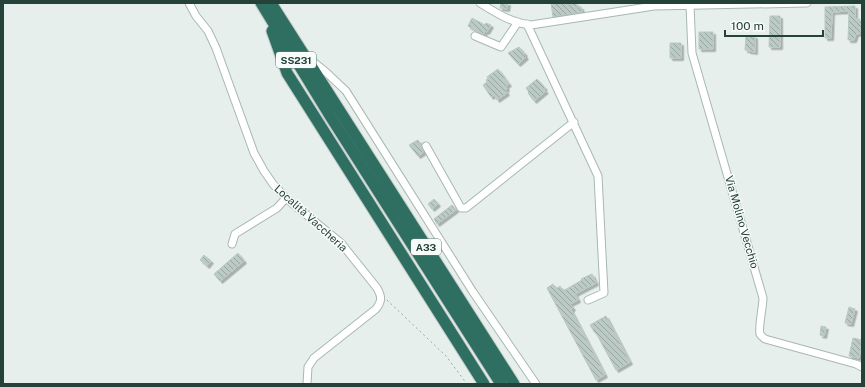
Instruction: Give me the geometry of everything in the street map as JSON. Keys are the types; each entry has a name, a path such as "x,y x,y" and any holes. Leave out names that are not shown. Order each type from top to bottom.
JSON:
{"highway":[{"name":"SS231","path":"260,3 335,114"},
{"path":"260,3 272,30 287,73 484,384"},
{"name":"SS231","path":"271,3 303,54 335,114"},
{"name":"A33","path":"335,114 501,384"},
{"name":"A33","path":"335,114 514,384"}],"street":[{"name":"Località Vaccheria","path":"189,3 196,16 208,31 216,48 254,153 270,180 286,198 341,243 382,296"},
{"path":"480,3 499,15 527,24 639,7 807,3"},
{"name":"Via Molino Vecchio","path":"690,5 692,53 763,298 762,316 759,328 760,333 765,339 856,364 862,367"},
{"path":"475,36 501,47 518,22"},
{"path":"527,24 598,176 604,293 588,300"},
{"path":"303,54 346,91 472,292 536,384"},
{"path":"426,146 461,208 466,208 574,122"},
{"path":"232,244 235,234 277,208 286,198"},
{"path":"307,384 308,367 314,358 376,309 381,302 382,296"}],"path":[{"path":"382,296 431,340 458,370 467,384"}],"building":[{"path":"501,3 508,3 507,9 500,8"},
{"path":"551,3 564,3 564,5 576,3 577,7 581,7 582,12 553,17"},
{"path":"855,6 855,19 860,19 859,24 862,24 862,33 856,34 854,40 848,40 849,11 832,12 831,38 825,38 825,7"},
{"path":"770,16 780,16 780,47 769,47"},
{"path":"472,18 485,25 486,23 491,25 487,32 485,31 484,34 468,26"},
{"path":"699,32 713,32 713,49 699,49"},
{"path":"746,36 755,36 755,52 745,50"},
{"path":"670,43 681,43 681,58 670,58"},
{"path":"519,47 526,57 518,64 508,53"},
{"path":"498,69 509,84 506,86 507,89 505,90 507,93 497,100 494,95 491,97 483,85 487,82 487,77"},
{"path":"537,79 546,91 534,101 526,88"},
{"path":"418,140 424,152 418,156 409,145"},
{"path":"434,199 438,204 432,209 428,204"},
{"path":"452,205 456,210 437,224 434,219"},
{"path":"238,253 244,261 220,281 214,274"},
{"path":"204,255 211,261 207,266 200,260"},
{"path":"592,274 596,283 575,294 578,300 570,304 573,308 571,310 605,375 596,380 547,288 553,284 556,289 560,286 563,291 582,280 581,279"},
{"path":"849,307 855,309 851,324 845,323"},
{"path":"606,316 630,362 616,370 590,325"},
{"path":"821,326 826,327 824,336 820,335"},
{"path":"853,338 862,340 859,358 849,356"}]}
